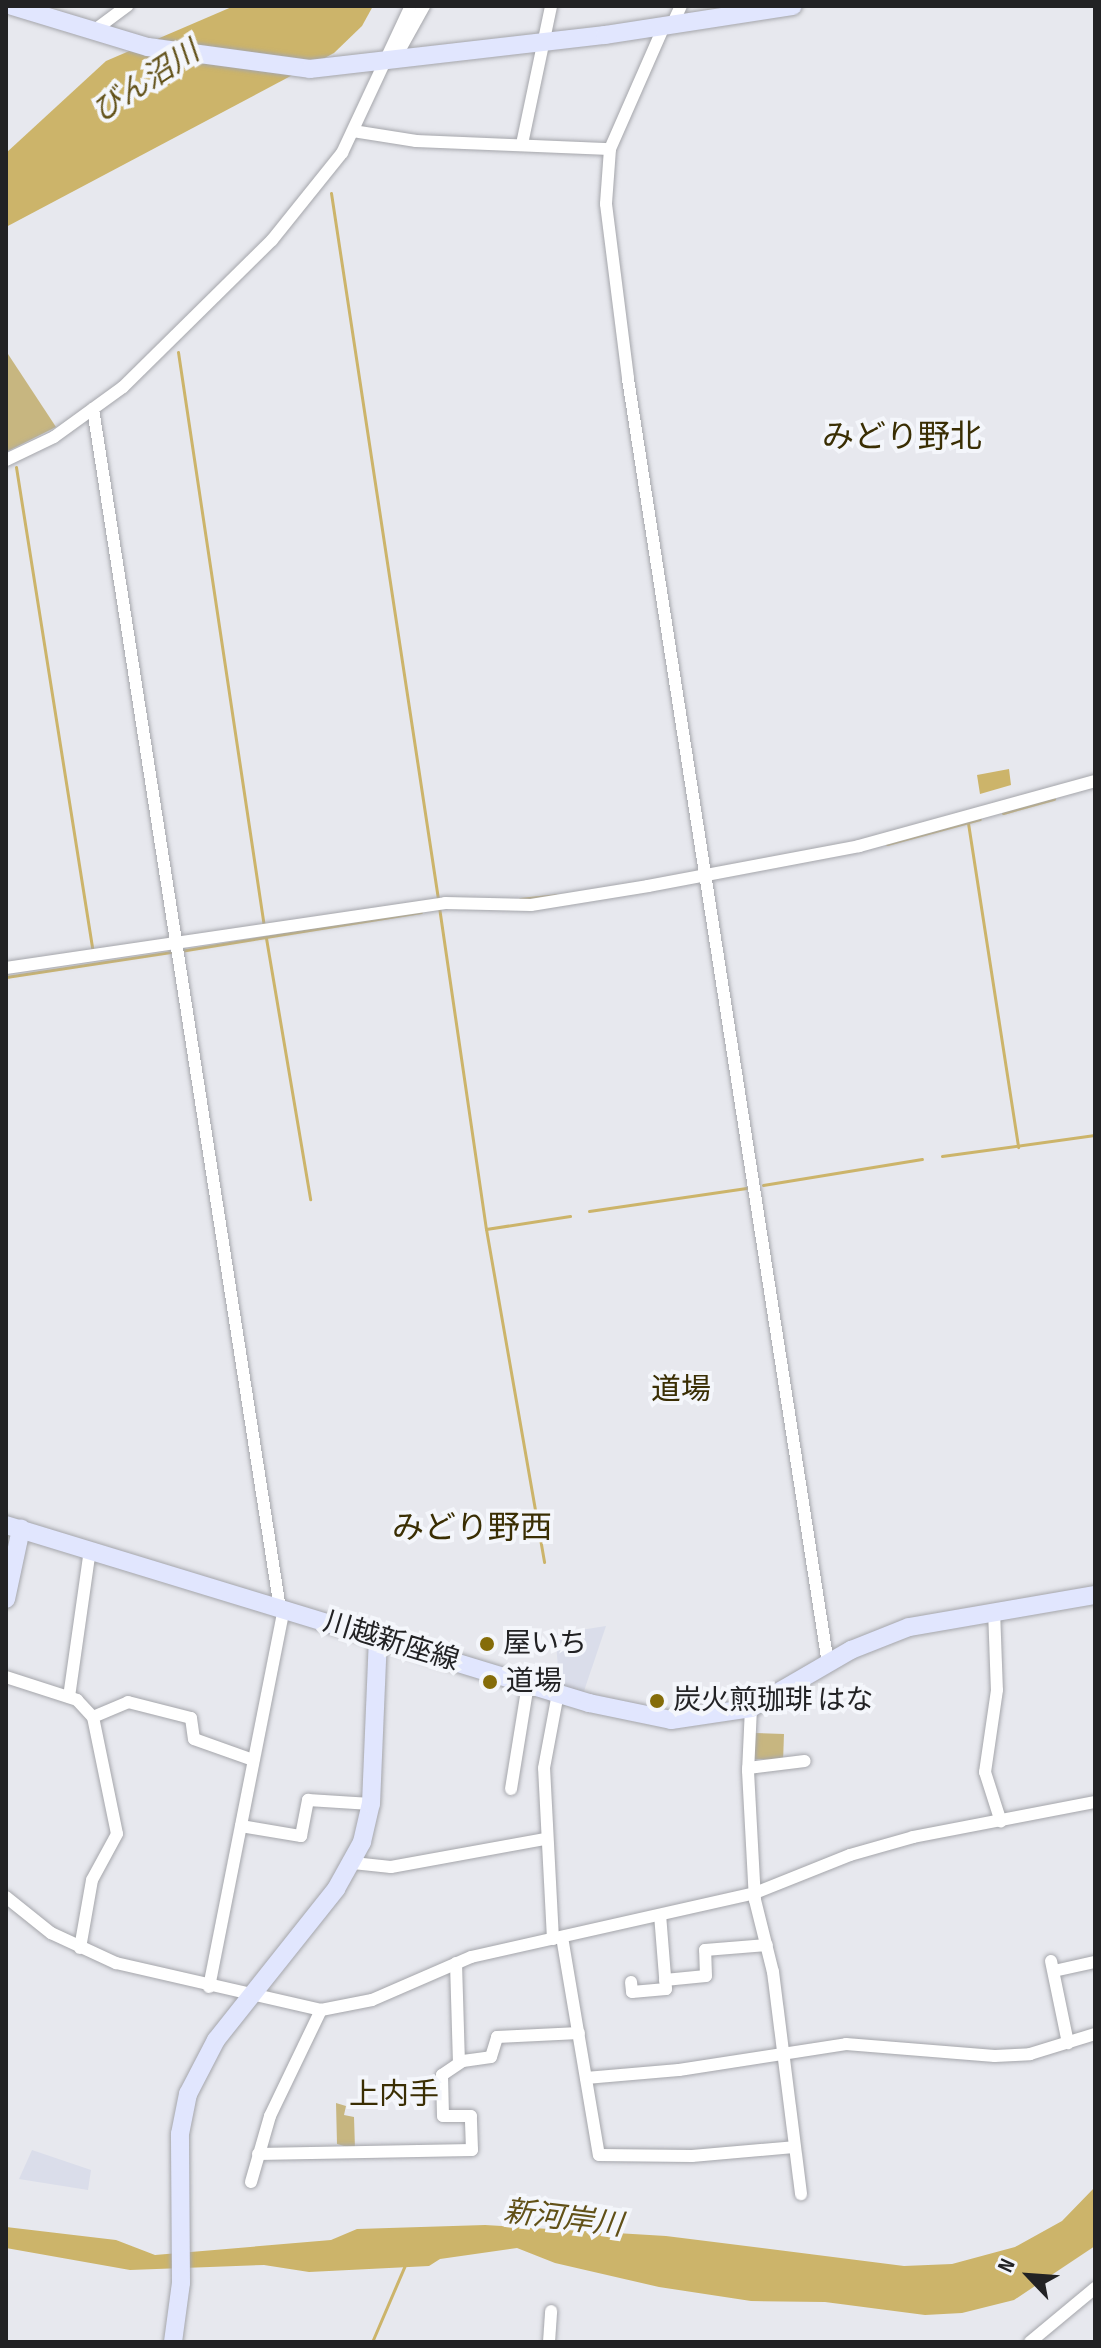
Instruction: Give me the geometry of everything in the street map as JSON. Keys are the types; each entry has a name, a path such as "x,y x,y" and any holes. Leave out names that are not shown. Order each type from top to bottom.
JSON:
{"street":[{"path":"12,6 112,38 264,66 337,68 793,6"},
{"path":"92,32 127,6"},
{"path":"390,61 411,6"},
{"path":"6,460 54,437 93,409 152,361 240,276 338,159 390,61 424,6"},
{"path":"522,144 551,6"},
{"path":"681,6 668,25 610,149 606,204 626,363 828,1663"},
{"path":"353,131 416,141 610,149"},
{"path":"93,409 282,1608 209,1987"},
{"path":"6,968 445,903 531,905 859,846 1095,781"},
{"path":"6,1599 13,1527"},
{"name":"川越新座線","path":"13,1527 627,1714 671,1720 751,1708 828,1663 909,1627 1095,1595"},
{"path":"69,1697 90,1550"},
{"path":"994,1610 997,1690 985,1772 1001,1822"},
{"path":"173,2342 180,2299 180,2134 188,2094 205,2057 353,1863 371,1804 378,1639"},
{"path":"6,1677 69,1697 93,1717 117,1834 92,1880 80,1948"},
{"path":"511,1789 528,1684"},
{"path":"558,1693 544,1768 545,1839 558,1938 579,2033 599,2155 692,2156 794,2147"},
{"path":"93,1717 128,1702 178,1714 191,1718 194,1739 253,1760"},
{"path":"751,1708 748,1768 755,1893 767,1945 801,2194"},
{"path":"748,1768 805,1761"},
{"path":"241,1826 301,1836 308,1800 371,1804"},
{"path":"6,1897 51,1933 132,1969 321,2010 372,2000 456,1963 755,1893 850,1855 1095,1802"},
{"path":"353,1863 391,1867 545,1839"},
{"path":"631,1982 632,1992 666,1989 660,1915"},
{"path":"665,1980 706,1976 705,1950 767,1945"},
{"path":"1068,2043 1052,1966 1095,1962"},
{"path":"456,1963 459,2062"},
{"path":"251,2182 258,2154 321,2010"},
{"path":"258,2154 472,2150 471,2116 443,2116 442,2075 459,2062 491,2057 497,2037 579,2033"},
{"path":"586,2078 889,2044 995,2056 1068,2043 1095,2034"},
{"path":"1030,2342 1047,2337 1095,2288"},
{"path":"549,2342 551,2311"}],"shaded area":[{"path":"6,351 56,427 6,452"},
{"path":"606,1626 583,1694 560,1688 555,1634"},
{"path":"754,1733 784,1734 783,1760 753,1759"},
{"path":"336,2103 346,2106 344,2115 354,2117 355,2149 337,2144"},
{"path":"32,2150 91,2170 88,2190 19,2179"}],"water":[{"name":"びん沼川","path":"234,6 373,6 362,26 334,53 6,227 6,153 106,61"},
{"path":"1009,769 1011,785 980,794 977,775"},
{"path":"1095,2187 1095,2246 1014,2300 962,2313 925,2315 825,2302 751,2301 659,2287 555,2263 517,2248 440,2259 429,2266 309,2272 264,2265 130,2270 6,2248 6,2227 116,2240 155,2255 331,2240 357,2229 485,2225 666,2236 904,2266 952,2264 1015,2247 1062,2221"}],"waterway":[{"path":"331,193 438,899"},
{"path":"178,352 264,927"},
{"path":"16,467 93,952"},
{"path":"1003,813 1054,799"},
{"path":"887,844 980,819"},
{"path":"968,823 1018,1147"},
{"path":"520,899 556,895"},
{"path":"439,907 486,1229 544,1562"},
{"path":"180,951 421,912"},
{"path":"266,938 310,1199"},
{"path":"6,977 172,952"},
{"path":"942,1156 1095,1135"},
{"path":"763,1185 922,1159"},
{"path":"589,1211 746,1188"},
{"path":"486,1229 570,1216"},
{"path":"372,2342 405,2265"}],"place":[{"name":"屋いち","path":"487,1644"},
{"name":"道場","path":"490,1682"},
{"name":"炭火煎珈琲 はな","path":"657,1701"}],"district":[{"name":"みどり野北","path":"902,438"},
{"name":"道場","path":"681,1390"},
{"name":"みどり野西","path":"472,1529"},
{"name":"上内手","path":"394,2095"}],"water label":[{"name":"新河岸川","path":"563,2219"}]}
